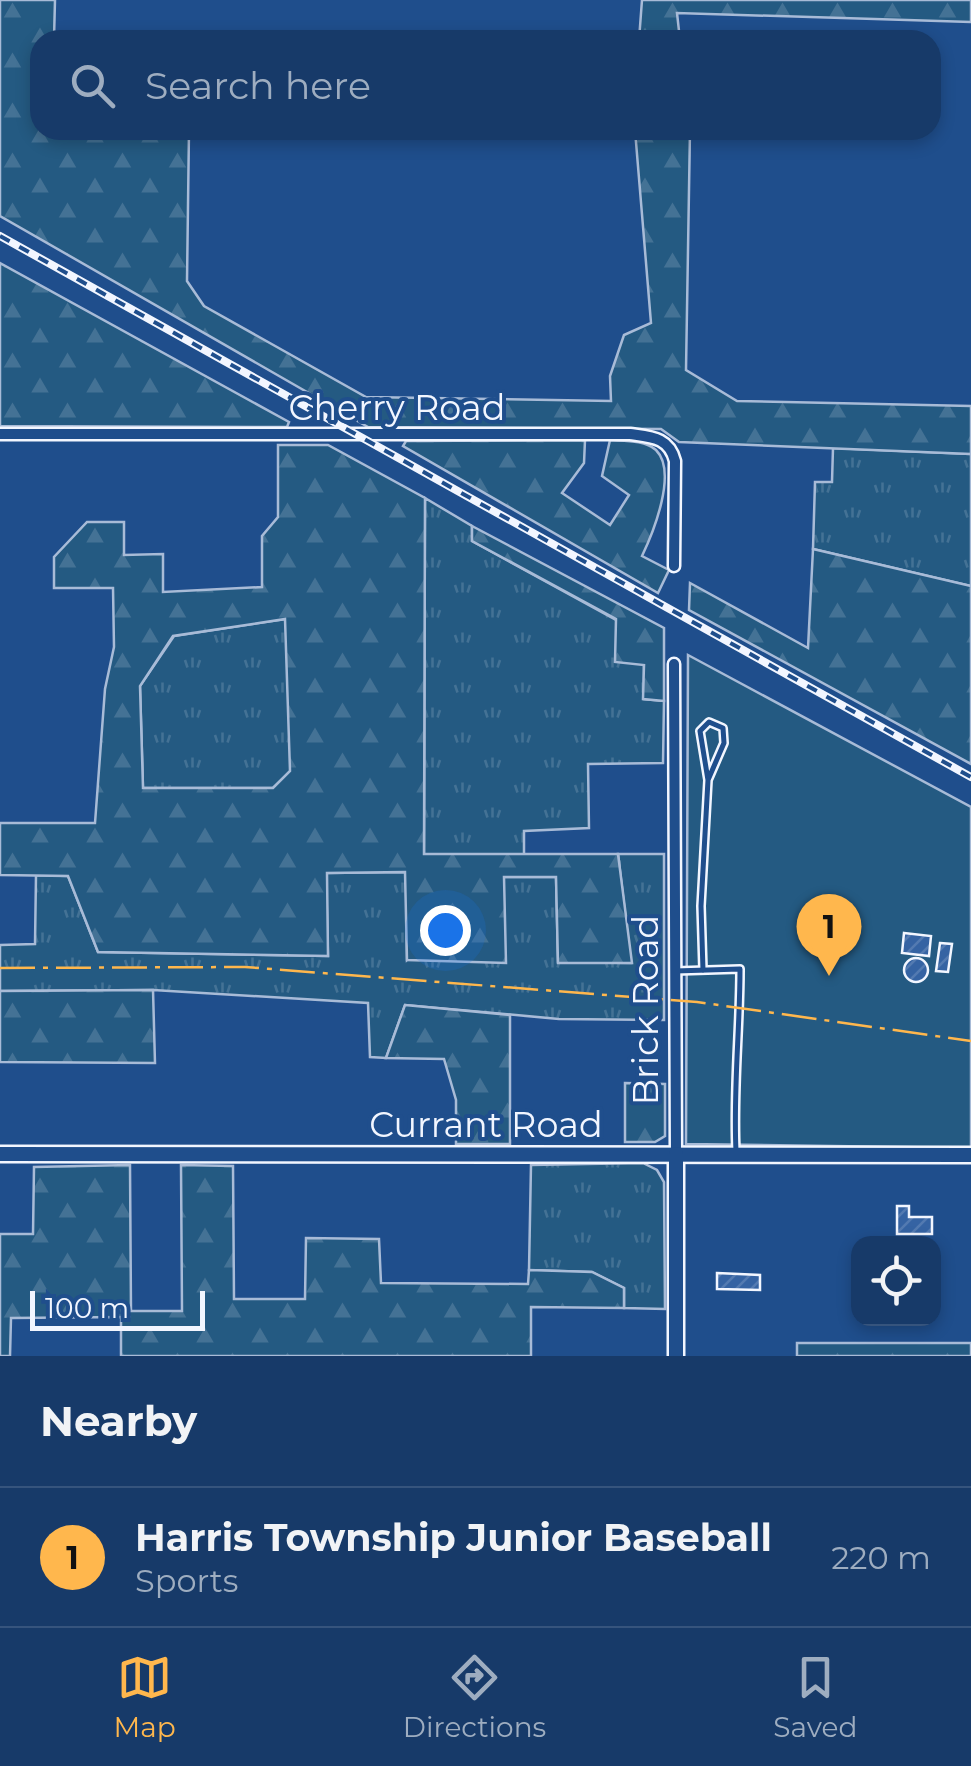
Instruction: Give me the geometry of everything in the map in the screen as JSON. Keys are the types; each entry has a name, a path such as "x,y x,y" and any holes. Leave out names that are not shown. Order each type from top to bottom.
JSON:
{"street":[{"name":"Cherry Road","path":"0,434 630,434 658,438 674,456 674,566"},
{"name":"Brick Road","path":"674,664 676,1356"},
{"name":"Currant Road","path":"0,1154 971,1155"}],"lane":[{"path":"703,970 701,906 708,780 700,730 710,722 723,728 724,743 708,780"},
{"path":"675,971 740,969 736,1154"}],"green space":[{"path":"0,0 55,0 54,30 30,30 30,140 189,140 187,281 204,306 366,397 611,401 610,376 624,335 651,323 636,140 690,140 686,370 737,401 971,406 971,454 679,442 661,429 368,427 0,216"},
{"path":"642,0 971,0 971,22 677,13 679,30 640,30"},
{"path":"0,263 289,422 287,427 0,426"},
{"path":"585,440 584,463 562,493 610,525 629,495 602,476 610,440 646,444 662,460 665,473 661,503 642,556 669,570 658,593 403,446 406,441"},
{"path":"278,445 328,445 425,498 424,854 618,854 632,963 558,963 556,877 504,877 506,963 407,960 405,872 327,873 328,956 98,952 68,876 0,875 0,823 95,823 105,689 114,647 113,588 54,588 54,557 87,522 124,522 124,555 163,554 163,592 262,587 262,536 278,517","holes":["285,619 290,771 273,788 143,788 140,686 173,636"]},
{"path":"833,448 971,454 971,586 813,549 815,482 832,482"},
{"path":"425,498 472,526 472,541 616,620 644,665 644,699 664,701 663,763 588,764 589,828 524,831 524,854 424,855"},
{"path":"472,526 664,628 664,701 643,699 644,665 615,662 616,619 472,541"},
{"path":"813,549 971,586 971,764 689,610 690,583 808,648"},
{"path":"286,619 291,771 273,788 143,788 140,686 174,636"},
{"path":"688,655 971,807 971,1148 686,1144"},
{"path":"618,854 664,854 664,1020 559,1019 405,1005 386,1058 370,1057 368,1003 153,990 0,991 0,945 35,944 36,875 68,876 98,952 328,956 326,873 406,872 407,960 504,877 556,877 558,962 631,963"},
{"path":"153,990 155,1063 0,1062 0,991"},
{"path":"405,1005 510,1015 510,1144 456,1144 456,1100 444,1059 386,1058"},
{"path":"625,1083 665,1084 665,1136 655,1142 625,1142"},
{"path":"643,1163 657,1170 664,1182 665,1309 624,1308 624,1288 592,1272 529,1270 531,1165"},
{"path":"130,1165 131,1311 182,1311 181,1165 233,1166 234,1299 305,1299 306,1238 379,1239 381,1283 528,1284 529,1270 592,1272 624,1288 624,1308 531,1307 531,1356 121,1356 121,1317 11,1318 10,1356 0,1356 0,1234 33,1234 34,1167"},
{"path":"797,1343 971,1343 971,1356 797,1356"}],"building":[{"path":"904,933 931,936 929,956 902,953"},
{"path":"940,943 952,944 948,972 936,971"},
{"path":"916,958 928,970 916,982 904,970"},
{"path":"897,1206 909,1206 909,1217 932,1217 932,1234 897,1234"},
{"path":"717,1273 760,1275 760,1290 717,1289"}],"railway":[{"path":"0,236 971,777"}],"power":[{"path":"0,968 245,967 697,1002 971,1041"}],"place":[{"name":"Harris Township Junior Baseball","path":"829,976"}]}
